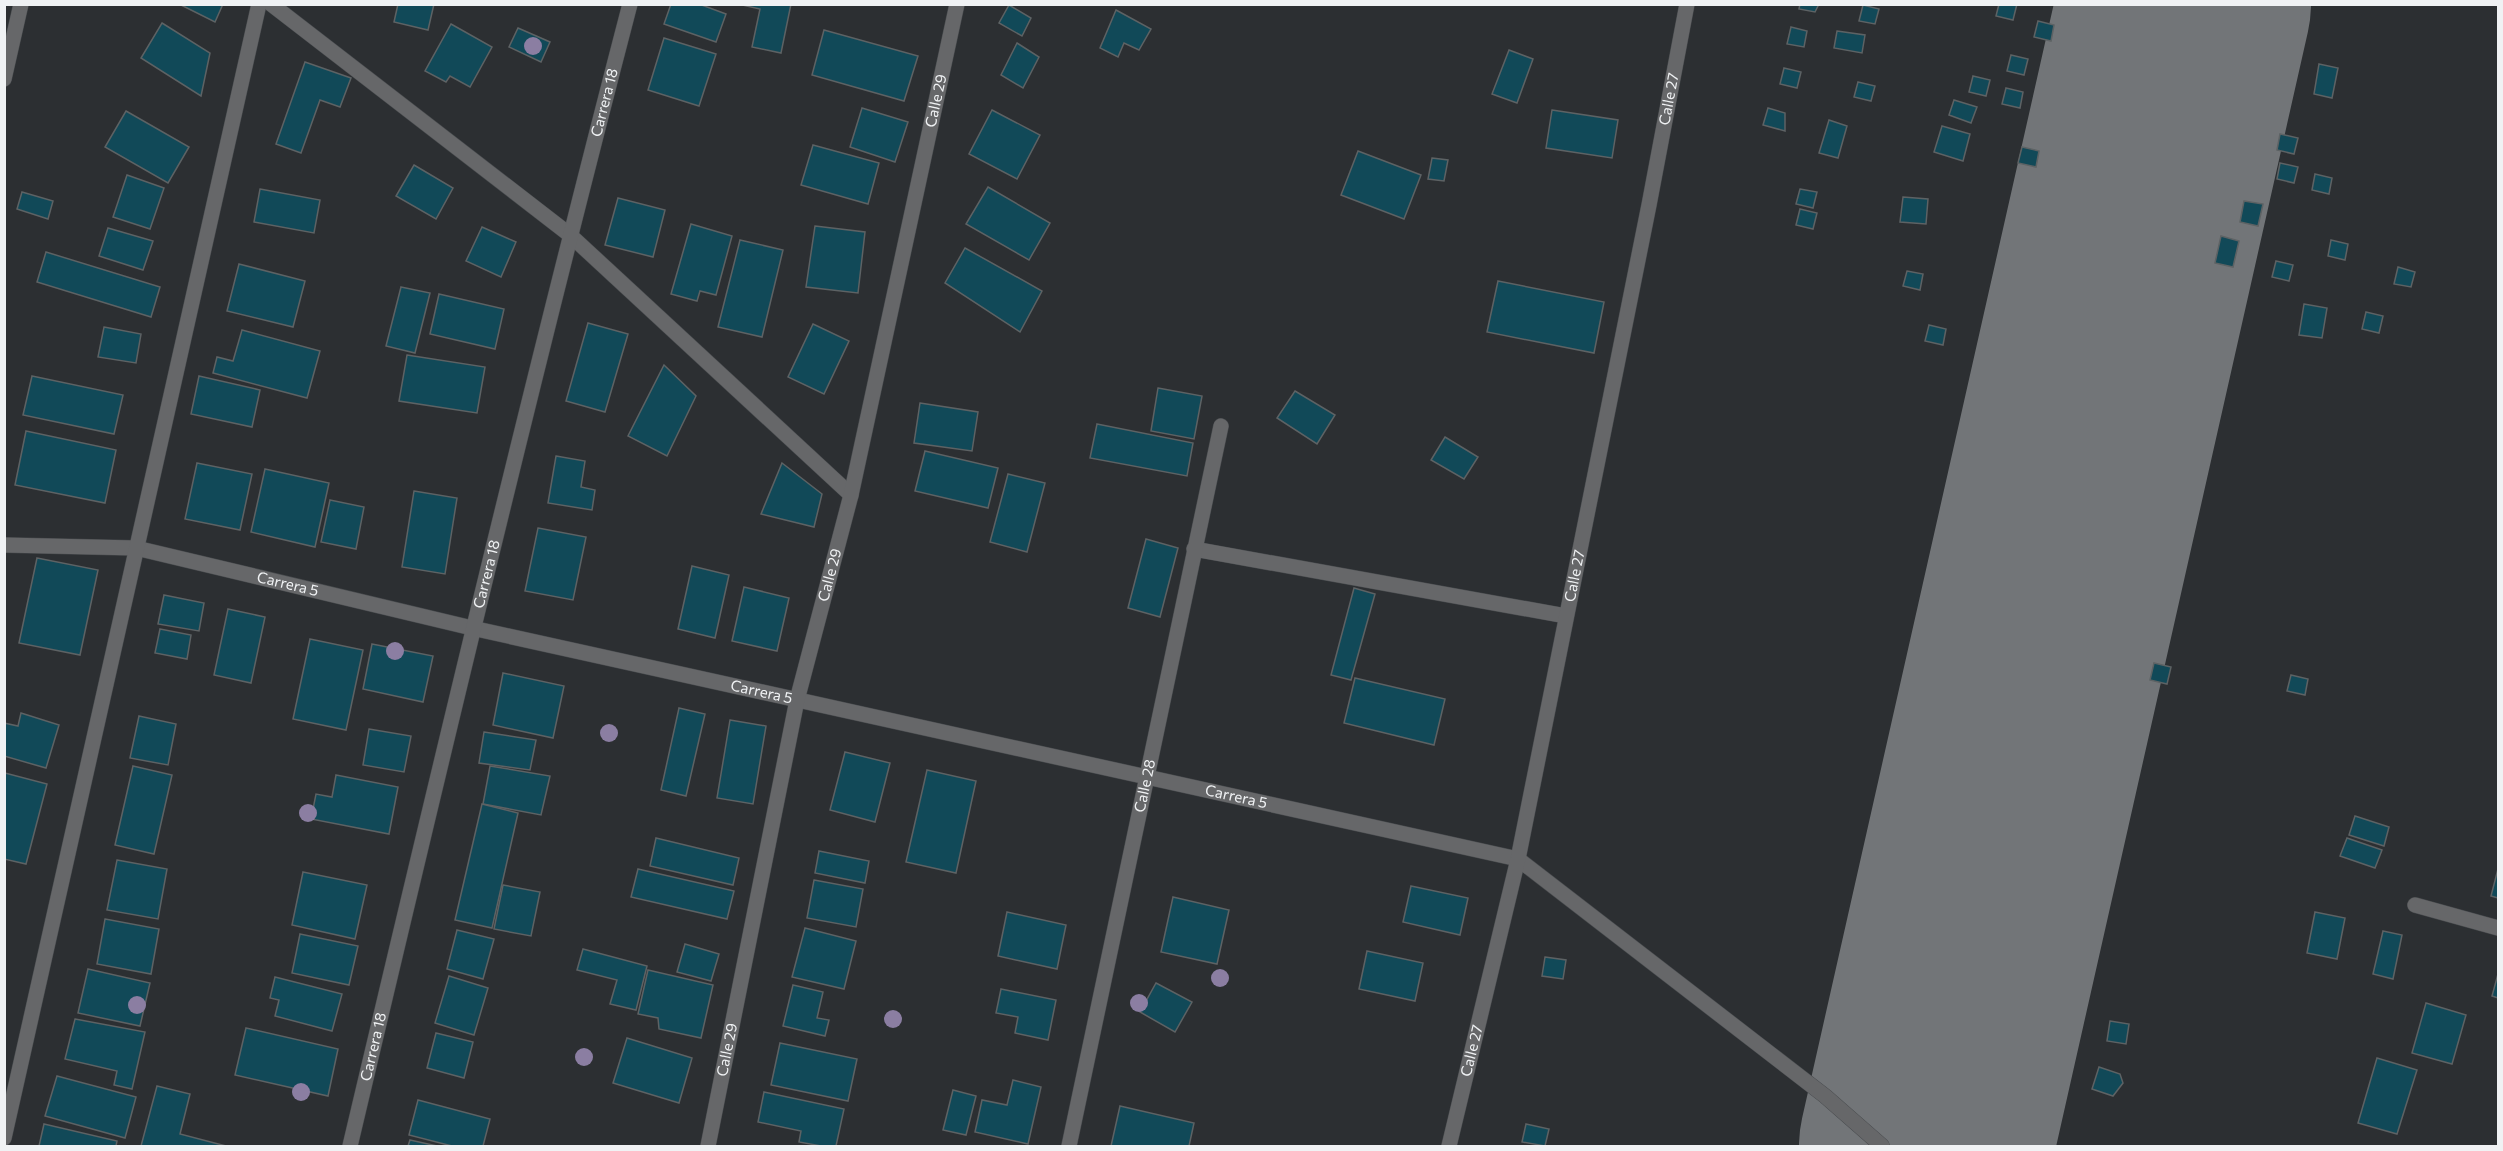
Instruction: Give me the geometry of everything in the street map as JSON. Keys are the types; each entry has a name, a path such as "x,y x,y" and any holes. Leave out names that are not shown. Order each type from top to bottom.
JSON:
{"street":[{"path":"4,79 21,4"},
{"path":"4,1138 259,4"},
{"path":"271,4 570,236 851,495"},
{"name":"Carrera 18","path":"350,1146 472,628 630,4"},
{"name":"Calle 29","path":"708,1146 797,700 851,495 957,4"},
{"name":"Calle 27","path":"1449,1146 1518,859 1687,4"},
{"name":"Calle 28","path":"1069,1146 1145,777 1221,426"},
{"name":"Carrera 5","path":"4,545 136,548 472,628 1518,859"},
{"path":"1194,549 1566,616"},
{"path":"1518,859 1825,1096 1882,1146"},
{"path":"2415,904 2499,928"}],"building":[{"path":"179,4 223,4 215,22"},
{"path":"398,4 434,4 428,30 394,22"},
{"path":"671,4 699,4 726,14 716,42 664,24"},
{"path":"738,4 791,4 781,53 752,47 760,9"},
{"path":"1800,4 1819,4 1815,12 1799,9"},
{"path":"1999,4 2017,4 2013,20 1996,16"},
{"path":"1009,5 1031,18 1022,36 999,23"},
{"path":"1863,5 1879,9 1875,24 1859,21"},
{"path":"1116,10 1151,29 1139,50 1124,43 1118,57 1100,48"},
{"path":"2038,21 2054,25 2051,41 2034,37"},
{"path":"162,23 210,53 201,96 141,58"},
{"path":"451,24 492,47 470,87 450,76 446,82 425,71"},
{"path":"1791,27 1807,31 1804,47 1787,44"},
{"path":"518,28 550,42 541,62 509,47"},
{"path":"824,30 918,56 904,101 812,75"},
{"path":"1837,31 1865,35 1862,53 1834,48"},
{"path":"664,38 716,54 699,106 648,90"},
{"path":"1017,43 1039,57 1023,88 1001,75"},
{"path":"1509,50 1533,59 1517,103 1492,94"},
{"path":"2011,55 2028,59 2024,75 2007,71"},
{"path":"305,62 351,78 340,107 320,100 301,153 276,144"},
{"path":"2319,64 2338,68 2332,98 2314,94"},
{"path":"1784,68 1801,72 1797,88 1780,84"},
{"path":"1973,76 1990,80 1986,96 1969,92"},
{"path":"1858,82 1875,86 1871,101 1854,97"},
{"path":"2006,88 2023,92 2020,108 2002,104"},
{"path":"1954,100 1977,107 1971,123 1949,115"},
{"path":"862,108 908,122 895,162 850,147"},
{"path":"1768,108 1785,113 1785,131 1763,125"},
{"path":"992,110 1040,135 1017,179 969,154"},
{"path":"1552,110 1618,120 1612,158 1546,148"},
{"path":"126,111 189,147 168,183 105,147"},
{"path":"1829,120 1847,126 1838,158 1819,153"},
{"path":"1942,126 1970,134 1963,161 1934,152"},
{"path":"2280,134 2298,138 2294,154 2277,150"},
{"path":"813,145 879,163 868,204 801,185"},
{"path":"2022,147 2039,151 2036,167 2018,163"},
{"path":"1358,151 1421,175 1404,219 1341,195"},
{"path":"1432,158 1448,160 1444,181 1428,179"},
{"path":"2280,163 2298,167 2294,183 2277,179"},
{"path":"414,165 453,188 436,219 396,196"},
{"path":"2315,174 2332,178 2329,194 2312,190"},
{"path":"127,175 164,188 150,229 113,217"},
{"path":"988,187 1050,223 1029,260 966,224"},
{"path":"260,189 320,200 314,233 254,222"},
{"path":"1800,189 1817,192 1813,208 1796,204"},
{"path":"22,192 53,201 48,219 17,209"},
{"path":"1903,197 1928,199 1926,224 1900,222"},
{"path":"618,198 665,210 653,257 605,245"},
{"path":"2244,201 2263,204 2258,226 2240,222"},
{"path":"1800,209 1817,213 1813,229 1796,225"},
{"path":"691,224 732,236 716,295 700,291 697,301 671,294"},
{"path":"815,226 865,232 858,293 806,287"},
{"path":"482,227 516,242 501,277 466,261"},
{"path":"108,228 153,241 143,270 99,256"},
{"path":"2221,236 2239,241 2233,267 2215,263"},
{"path":"740,240 783,250 762,337 718,327"},
{"path":"2331,240 2348,244 2345,260 2328,256"},
{"path":"965,248 1042,291 1020,332 945,283"},
{"path":"46,252 160,287 151,317 37,282"},
{"path":"2276,261 2293,265 2289,281 2272,277"},
{"path":"239,264 305,281 293,327 227,311"},
{"path":"2398,267 2415,272 2411,287 2394,284"},
{"path":"1907,271 1923,274 1920,290 1903,286"},
{"path":"1498,281 1604,302 1594,353 1487,332"},
{"path":"401,287 430,293 415,353 386,346"},
{"path":"439,294 504,309 495,349 430,334"},
{"path":"2304,304 2327,308 2322,338 2299,335"},
{"path":"2366,312 2383,316 2379,333 2362,329"},
{"path":"588,323 628,334 605,412 566,401"},
{"path":"813,324 849,341 824,394 788,377"},
{"path":"1929,325 1946,329 1943,345 1925,341"},
{"path":"104,327 141,334 136,363 98,357"},
{"path":"242,330 320,351 307,398 213,373 217,357 233,361"},
{"path":"407,355 485,367 477,413 399,401"},
{"path":"664,365 696,396 667,456 628,436"},
{"path":"32,376 123,395 114,434 23,415"},
{"path":"199,376 260,390 252,427 191,414"},
{"path":"1158,388 1202,396 1194,439 1151,431"},
{"path":"1295,391 1335,415 1317,444 1277,418"},
{"path":"920,403 978,412 972,451 914,443"},
{"path":"1097,424 1193,443 1187,476 1090,458"},
{"path":"26,431 116,450 105,503 15,485"},
{"path":"1445,437 1478,457 1464,479 1431,460"},
{"path":"925,451 998,468 988,508 915,491"},
{"path":"556,456 585,461 581,487 595,490 592,510 548,503"},
{"path":"197,463 252,474 240,530 185,519"},
{"path":"782,463 822,494 814,527 761,514"},
{"path":"265,469 329,483 315,547 251,532"},
{"path":"1008,474 1045,483 1027,552 990,542"},
{"path":"414,491 457,498 445,574 402,567"},
{"path":"330,500 364,507 356,549 321,542"},
{"path":"538,528 586,537 573,600 525,591"},
{"path":"1146,539 1178,548 1160,617 1128,608"},
{"path":"37,558 98,570 80,655 19,643"},
{"path":"692,566 729,575 715,638 678,629"},
{"path":"744,587 789,598 777,651 732,641"},
{"path":"1354,588 1375,594 1351,680 1331,675"},
{"path":"164,595 204,603 199,631 158,624"},
{"path":"228,609 265,617 251,683 214,675"},
{"path":"160,629 191,635 187,659 155,653"},
{"path":"310,639 363,650 346,730 293,719"},
{"path":"372,644 433,656 423,702 363,689"},
{"path":"2154,663 2171,667 2167,684 2150,680"},
{"path":"503,673 564,686 553,738 493,725"},
{"path":"2291,675 2308,679 2305,695 2287,691"},
{"path":"1355,678 1445,699 1434,745 1344,723"},
{"path":"679,708 705,714 686,796 661,790"},
{"path":"21,713 59,725 46,768 4,756 4,723 18,726"},
{"path":"139,716 176,724 168,765 130,758"},
{"path":"730,720 766,726 753,804 717,798"},
{"path":"369,729 411,736 404,772 363,765"},
{"path":"484,732 536,740 530,770 479,763"},
{"path":"845,752 890,763 875,822 830,810"},
{"path":"133,766 172,775 154,854 115,845"},
{"path":"490,766 550,776 541,815 483,804"},
{"path":"927,770 976,781 956,873 906,862"},
{"path":"5,773 47,784 26,864 4,859"},
{"path":"336,775 398,787 389,834 311,819 316,794 332,797"},
{"path":"482,804 518,813 492,928 455,920"},
{"path":"2355,816 2389,827 2384,846 2349,835"},
{"path":"656,838 739,858 733,885 650,866"},
{"path":"2347,838 2382,850 2375,868 2340,856"},
{"path":"819,851 869,861 865,883 815,873"},
{"path":"117,860 167,869 158,919 107,910"},
{"path":"638,869 734,891 727,919 631,897"},
{"path":"2498,869 2498,898 2491,896"},
{"path":"303,872 367,885 355,939 292,925"},
{"path":"814,880 863,889 856,927 807,918"},
{"path":"503,885 540,892 531,936 494,929"},
{"path":"1411,886 1468,898 1460,935 1403,922"},
{"path":"1173,897 1229,910 1217,964 1161,952"},
{"path":"1007,912 1066,925 1057,969 998,956"},
{"path":"2315,912 2345,918 2337,959 2307,953"},
{"path":"105,919 159,929 151,974 97,964"},
{"path":"805,928 856,941 844,989 792,977"},
{"path":"457,930 494,939 483,979 447,969"},
{"path":"2383,931 2402,935 2393,979 2373,974"},
{"path":"300,934 358,946 349,985 292,973"},
{"path":"685,944 719,954 711,981 677,972"},
{"path":"583,949 647,966 636,1010 610,1004 617,980 577,970"},
{"path":"1367,951 1423,963 1415,1001 1359,989"},
{"path":"1545,957 1566,960 1563,979 1542,976"},
{"path":"88,969 150,983 140,1026 78,1013"},
{"path":"648,970 713,985 701,1038 659,1029 658,1018 638,1014"},
{"path":"2498,974 2498,998 2492,996"},
{"path":"449,976 488,988 474,1035 435,1023"},
{"path":"275,977 342,994 332,1031 275,1016 279,1000 270,998"},
{"path":"1156,983 1192,1002 1175,1032 1140,1012"},
{"path":"793,985 823,992 817,1018 829,1020 825,1036 783,1026"},
{"path":"1001,989 1056,1000 1048,1040 1015,1033 1018,1017 996,1013"},
{"path":"2426,1003 2466,1015 2452,1064 2412,1053"},
{"path":"75,1019 145,1032 132,1089 114,1085 117,1071 65,1059"},
{"path":"2110,1021 2129,1024 2126,1044 2107,1041"},
{"path":"246,1028 338,1049 328,1096 235,1075"},
{"path":"436,1033 473,1042 464,1078 427,1068"},
{"path":"627,1038 692,1058 679,1103 613,1083"},
{"path":"780,1043 857,1059 848,1101 771,1085"},
{"path":"2377,1058 2417,1070 2397,1134 2358,1123"},
{"path":"2099,1067 2120,1074 2123,1083 2113,1096 2092,1089"},
{"path":"57,1076 136,1097 125,1138 45,1116"},
{"path":"1013,1080 1041,1087 1028,1144 975,1132 982,1100 1007,1105"},
{"path":"157,1086 190,1094 180,1134 226,1146 141,1146"},
{"path":"953,1090 976,1096 966,1135 943,1130"},
{"path":"764,1092 844,1109 836,1146 799,1142 801,1131 758,1122"},
{"path":"418,1100 490,1119 483,1146 452,1146 409,1135"},
{"path":"1120,1106 1194,1123 1189,1146 1111,1146"},
{"path":"44,1124 117,1141 116,1146 39,1146"},
{"path":"1526,1124 1549,1129 1545,1146 1522,1142"},
{"path":"410,1140 437,1146 408,1146"}],"runway":[{"path":"1926,1146 2184,4"}]}
